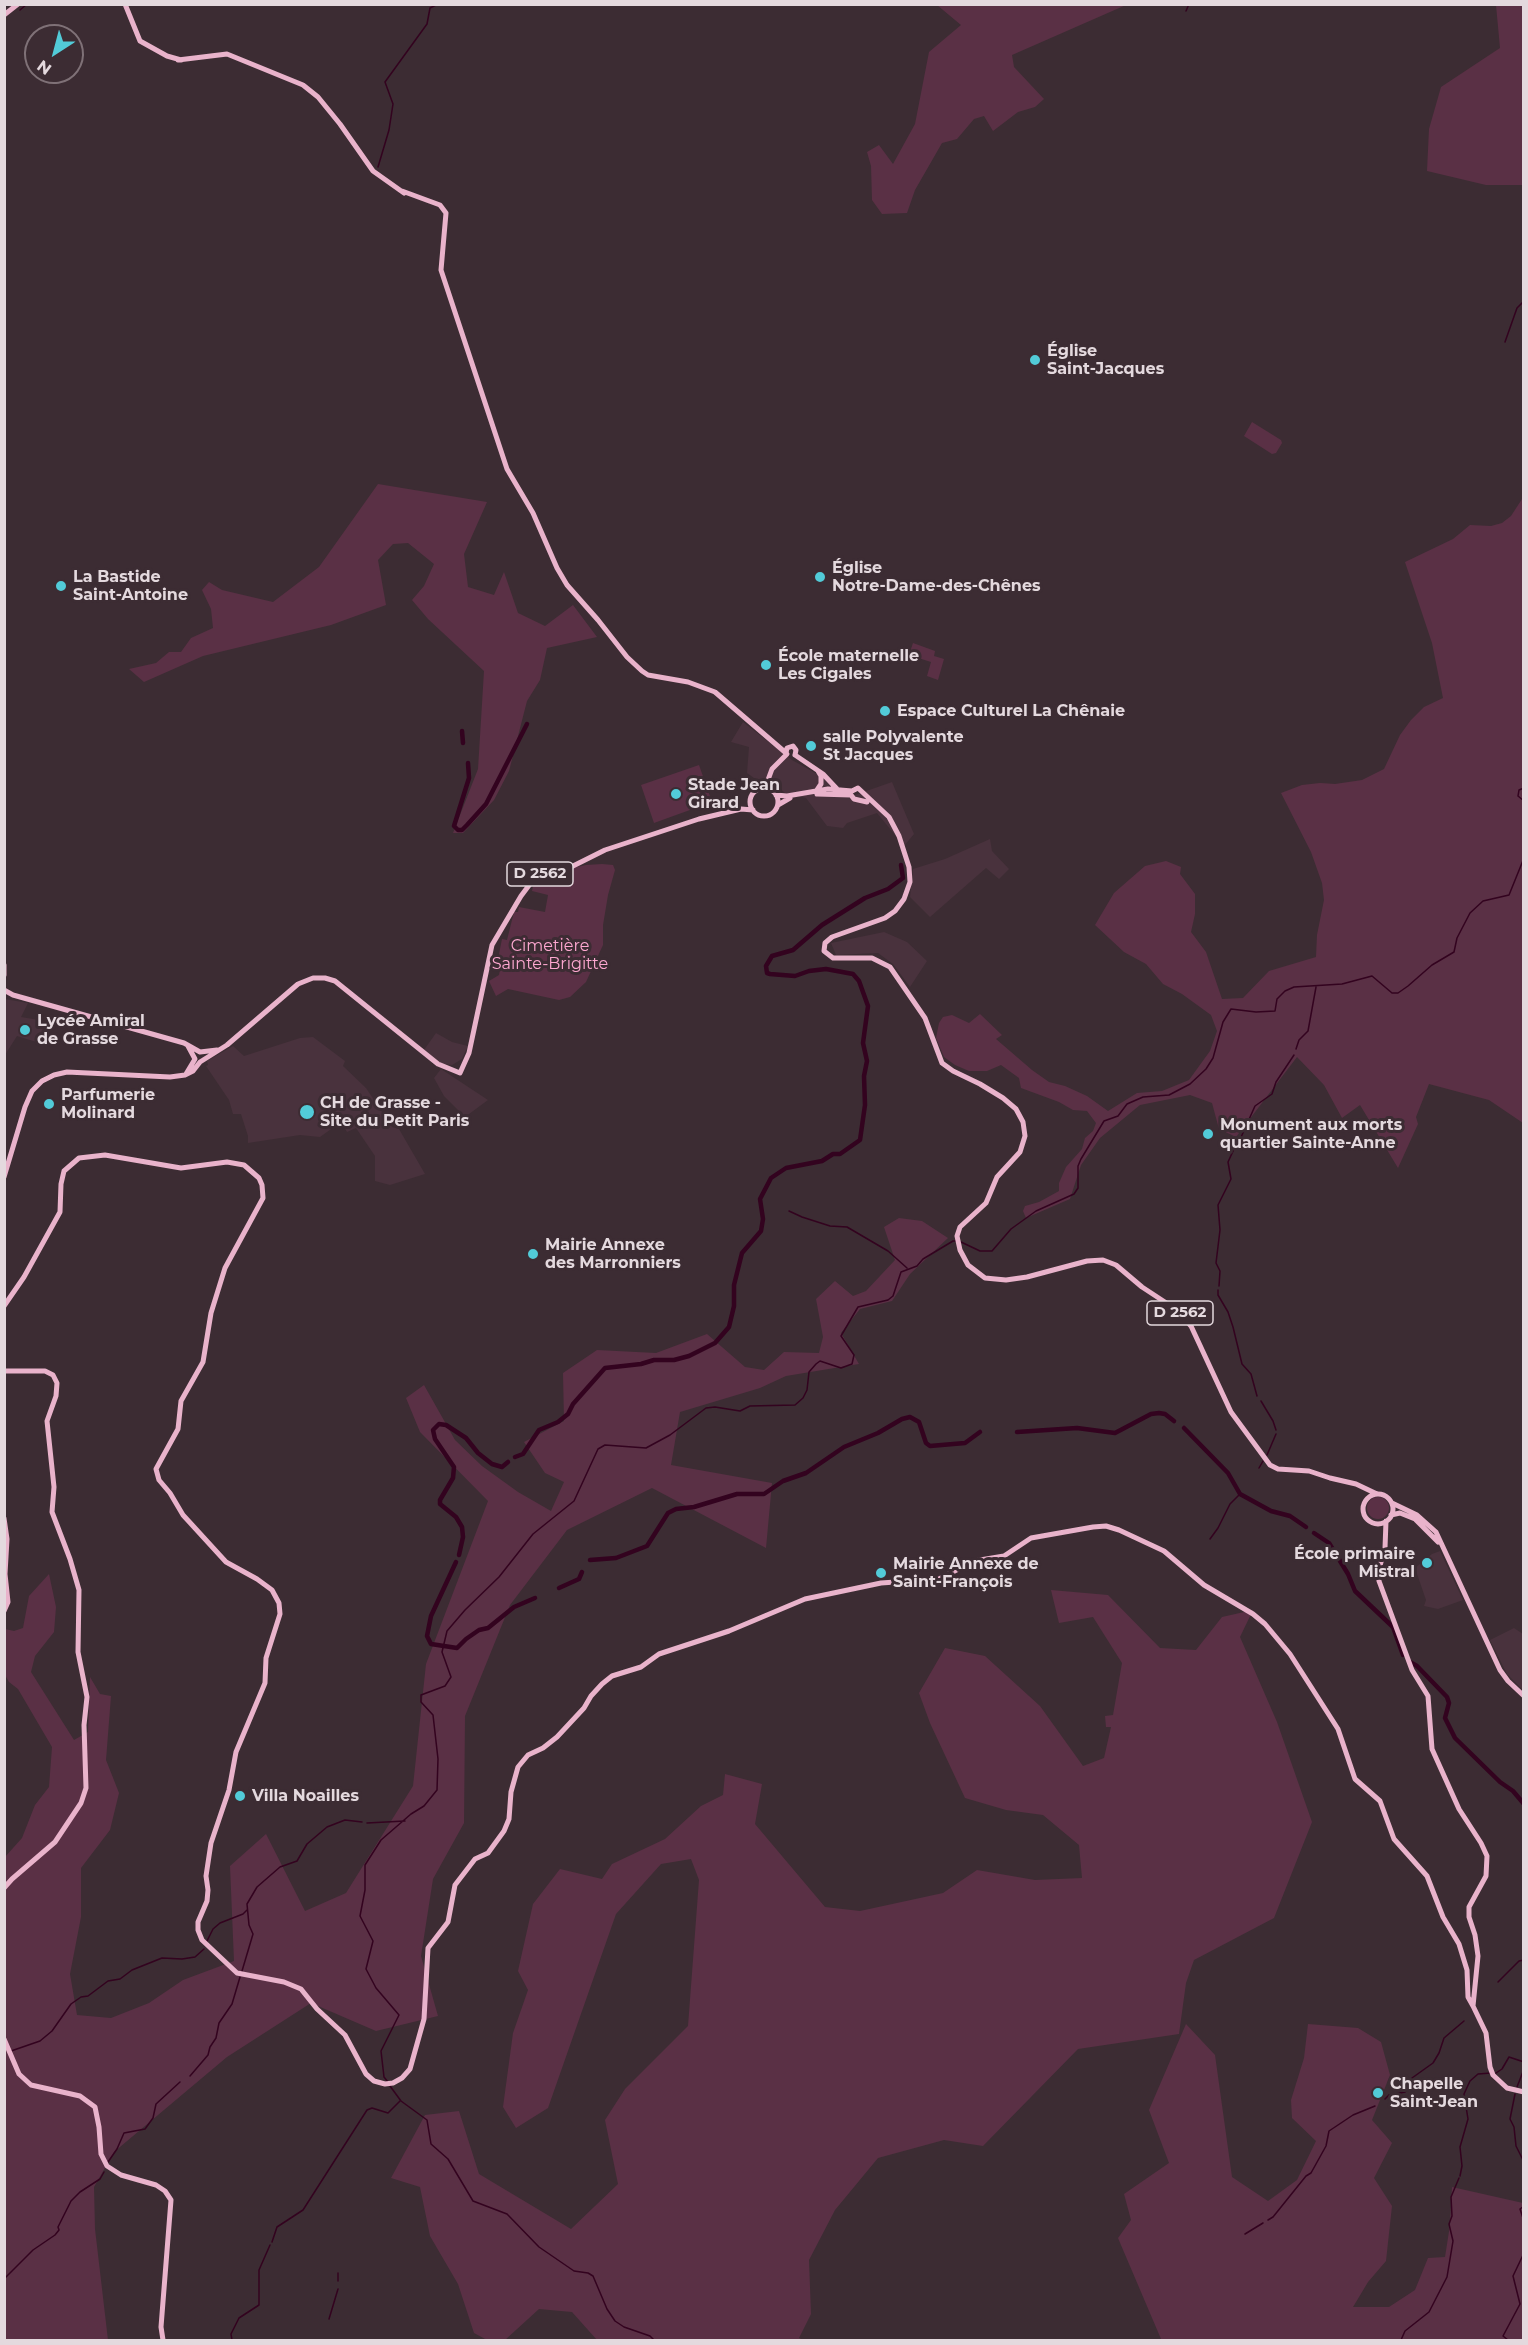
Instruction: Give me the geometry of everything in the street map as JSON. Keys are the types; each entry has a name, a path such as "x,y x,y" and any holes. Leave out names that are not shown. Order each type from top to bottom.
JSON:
{"main road":[{"path":"4,15 18,4"},
{"path":"125,4 140,41 160,53 178,60 218,54 231,56 294,80 311,91 347,133 373,171 402,191 437,208 445,222 441,270 500,449 513,480 533,513 567,585 627,657 642,671 648,675 688,682 715,692 791,757 795,755 826,776 837,789"},
{"path":"783,749 794,747 795,755"},
{"path":"769,778 778,805 776,811 768,816 761,816 753,810 750,801 755,792 765,788 772,769 781,759 783,749"},
{"path":"817,770 821,777 821,784 817,790"},
{"path":"765,788 788,796 817,790 837,789 852,793"},
{"path":"778,805 785,800 802,796 852,793 858,788 861,797 854,799 852,793"},
{"name":"D 2562","path":"861,797 881,813 892,828 907,874 905,890 898,908 885,918 832,937 825,943 826,954 833,958 872,958 890,967 925,1018 942,1063 991,1090 1007,1102 1020,1114 1024,1127 1024,1141 1020,1152 997,1177 986,1203 963,1223 957,1236 968,1265 985,1278 1016,1280 1097,1260 1109,1261 1142,1287 1177,1310 1191,1326 1231,1412 1270,1465 1278,1469 1303,1469 1356,1484 1377,1494"},
{"name":"D 2562","path":"4,1177 25,1107 32,1091 42,1081 67,1072 170,1077 185,1075 200,1057 222,1049 298,984 308,979 320,977 335,981 438,1064 447,1069 459,1067 470,1053 492,945 533,879 544,872 581,863 605,850 736,810 750,801"},
{"name":"D 2562","path":"736,810 753,810"},
{"path":"4,965 4,975"},
{"path":"4,983 9,990 40,1002"},
{"path":"4,990 13,995 183,1043 200,1057"},
{"path":"4,1306 24,1277 60,1212 64,1171 79,1158 99,1155 181,1168 214,1162 237,1163 250,1169 259,1178 263,1191 260,1205 226,1265 211,1313 203,1362 181,1401 178,1429 158,1464 157,1476 180,1511 226,1562 272,1590 279,1603 280,1614 266,1658 265,1683 236,1752 229,1790 211,1843 206,1876 207,1901 198,1922 198,1930 202,1940 237,1973 284,1982 301,1989 317,2009 345,2035 366,2074 374,2081 384,2084 393,2083 402,2078 412,2065 423,2027 428,1948 448,1922 455,1885 475,1859 488,1853 504,1831 509,1819 516,1774 522,1760 557,1737 584,1708 602,1684 612,1676 635,1670 659,1654 729,1631 793,1603 892,1582 939,1579 974,1561 1004,1557 1030,1538 1106,1526 1135,1536 1164,1551 1204,1585 1265,1624 1299,1665 1324,1710 1338,1729 1356,1779 1380,1801 1394,1839 1427,1876 1443,1917 1459,1944 1467,1970 1468,1998 1486,2033 1493,2075 1507,2088 1524,2092"},
{"path":"4,1371 45,1371 55,1378 57,1390 48,1421 54,1487 52,1512 79,1590 78,1652 86,1683 86,1788 81,1803 55,1842 4,1888"},
{"path":"1356,1484 1365,1501"},
{"path":"1385,1543 1375,1523 1365,1516 1363,1508 1365,1501 1377,1494 1385,1496 1392,1503 1426,1521 1436,1532 1500,1670 1524,1696"},
{"path":"1392,1503 1391,1515 1386,1521 1385,1543 1378,1581 1406,1655 1428,1696 1432,1749 1459,1809 1481,1843 1486,1856 1486,1875 1470,1907 1469,1917 1478,1956 1473,2006"},
{"path":"1391,1515 1405,1514 1421,1524 1444,1551"},
{"path":"4,1518 7,1539 5,1574 8,1605 4,1611"},
{"path":"1375,1523 1386,1521"},
{"path":"4,2039 19,2074 31,2085 80,2096 94,2107 101,2154 107,2166 121,2175 156,2185 165,2191 171,2200 161,2326 163,2340"}],"shaded area":[{"path":"743,722 792,760 855,795 892,782 914,834 904,846 877,813 847,823 843,828 827,826 806,798 785,793 775,784 761,783 747,773 749,747 731,742"},
{"path":"990,839 992,851 1009,869 999,879 986,868 930,917 910,897 913,869 945,859"},
{"path":"884,932 907,942 927,961 910,987 893,964 878,953 836,955 831,943"},
{"name":"Lycée Amiral de Grasse","path":"5,999 28,1003 21,1017 39,1020 40,1024 46,1024 46,1045 17,1036 5,1055"},
{"path":"436,1033 452,1042 468,1046 462,1059 452,1065 442,1064 424,1050"},
{"name":"CH de Grasse - Site du Petit Paris","path":"313,1037 345,1061 343,1066 366,1088 392,1127 399,1129 425,1174 390,1185 375,1181 375,1156 356,1128 347,1132 341,1122 320,1137 300,1135 248,1143 241,1114 233,1114 229,1100 206,1066 207,1061 233,1046 244,1056 300,1038"},
{"path":"441,1069 488,1100 465,1117 444,1096 434,1078"},
{"path":"1440,1551 1463,1600 1438,1609 1424,1606 1426,1600 1415,1568 1432,1554"},
{"path":"1514,1628 1523,1634 1523,1690 1507,1674 1490,1640"}],"green space":[{"path":"937,5 1126,5 1012,55 1014,67 1044,99 1035,107 1018,112 993,131 984,116 974,119 957,139 942,143 915,190 907,213 882,214 872,200 871,166 867,152 879,145 893,164 915,124 929,52 961,25"},
{"path":"1496,5 1523,5 1523,185 1486,185 1427,171 1429,129 1441,87 1500,48"},
{"path":"1252,422 1281,440 1282,443 1276,453 1272,454 1244,436"},
{"path":"378,484 487,502 464,554 468,587 494,595 504,572 518,613 545,626 573,605 597,637 547,648 540,680 527,701 509,771 494,800 463,833 453,833 478,769 484,671 428,619 412,600 424,586 434,564 408,543 393,544 378,560 386,605 331,625 203,656 144,682 129,669 156,663 169,652 181,652 191,638 213,628 211,609 202,590 209,582 222,590 273,602 319,567"},
{"path":"1523,486 1523,1123 1489,1100 1429,1084 1416,1117 1418,1124 1398,1168 1360,1105 1342,1118 1324,1085 1297,1057 1236,1137 1219,1129 1212,1103 1190,1095 1140,1105 1100,1138 1081,1165 1070,1199 1026,1218 1023,1211 1025,1206 1039,1202 1059,1191 1059,1183 1066,1167 1082,1149 1085,1138 1093,1131 1096,1123 1087,1111 1073,1110 1059,1102 1021,1088 1019,1078 1001,1065 987,1071 969,1071 955,1065 944,1057 936,1038 939,1023 943,1017 952,1015 969,1023 980,1014 1002,1035 996,1039 1032,1070 1049,1082 1087,1096 1108,1111 1137,1093 1162,1091 1189,1080 1210,1051 1217,1031 1211,1015 1182,994 1163,984 1146,964 1124,952 1095,925 1114,893 1145,866 1166,861 1181,867 1180,874 1195,894 1195,914 1191,932 1206,952 1222,999 1243,998 1269,971 1316,957 1317,935 1324,900 1322,883 1311,852 1281,793 1302,785 1362,780 1384,769 1400,735 1411,720 1424,707 1443,698 1432,643 1405,562 1453,539 1470,525 1491,526 1502,523 1511,516 1522,499"},
{"path":"913,643 935,651 934,656 944,659 938,680 927,676 931,662 909,655"},
{"name":"Stade Jean Girard","path":"699,765 712,802 654,823 641,785"},
{"name":"Cimetière Sainte-Brigitte","path":"602,864 613,865 615,870 603,925 603,945 586,982 570,997 559,1000 508,989 496,996 489,981 499,975 502,960 498,959 502,939 507,940 514,912 518,912 519,907 545,912 548,895 532,891 533,886 551,873"},
{"path":"899,1218 922,1221 948,1238 910,1274 892,1301 860,1309 841,1333 859,1364 786,1376 760,1388 680,1412 671,1465 772,1483 766,1548 652,1488 567,1530 510,1605 465,1716 464,1823 433,1879 421,1956 438,2016 376,2031 311,2003 227,2057 114,2152 94,2187 95,2229 108,2340 5,2340 5,1857 22,1838 35,1805 49,1787 52,1747 18,1689 9,1682 5,1675 5,1629 14,1631 23,1628 29,1596 49,1574 56,1607 54,1632 35,1656 31,1672 74,1740 88,1732 90,1677 100,1694 111,1696 106,1760 119,1793 110,1830 81,1868 81,1917 70,1974 77,2015 111,2018 149,2003 183,1980 234,1961 230,1866 266,1834 305,1911 346,1893 413,1786 426,1664 488,1501 420,1432 406,1398 424,1385 455,1440 482,1466 518,1492 551,1511 564,1482 545,1473 524,1442 564,1421 563,1373 597,1350 656,1353 707,1334 745,1367 764,1370 784,1352 819,1353 823,1337 816,1299 835,1281 853,1296 866,1291 895,1260 884,1227"},
{"path":"1378,1497 1386,1500 1389,1508 1386,1516 1378,1519 1370,1516 1367,1508 1370,1500"},
{"path":"1051,1590 1108,1595 1160,1648 1196,1650 1222,1617 1253,1610 1240,1637 1277,1722 1312,1822 1274,1918 1194,1960 1186,1983 1179,2034 1078,2049 983,2146 944,2140 878,2158 835,2210 809,2260 811,2314 799,2338 803,2340 597,2340 572,2312 539,2309 505,2340 487,2340 474,2333 458,2284 430,2236 420,2187 391,2178 425,2115 459,2111 479,2174 571,2229 618,2184 605,2120 625,2089 688,2026 699,1880 691,1859 661,1864 616,1914 548,2108 516,2128 503,2107 513,2033 528,1990 518,1971 533,1904 560,1869 602,1879 612,1864 665,1839 701,1806 723,1795 725,1774 762,1784 755,1824 825,1907 860,1911 943,1893 977,1870 1035,1880 1082,1878 1079,1845 1043,1815 1006,1810 965,1798 930,1723 919,1693 945,1648 985,1656 1040,1706 1083,1766 1104,1758 1111,1727 1106,1727 1105,1716 1113,1715 1122,1663 1093,1617 1059,1623"},
{"path":"1186,2024 1215,2055 1232,2177 1268,2201 1297,2180 1316,2141 1292,2118 1291,2100 1304,2058 1308,2024 1358,2028 1381,2042 1390,2075 1372,2120 1392,2143 1374,2178 1392,2206 1386,2261 1368,2282 1353,2307 1389,2307 1415,2290 1428,2258 1445,2257 1452,2187 1523,2203 1522,2340 1161,2339 1118,2238 1131,2220 1124,2194 1169,2163 1149,2110"}],"waterway":[{"path":"20,10 27,4"},
{"path":"378,167 389,130 393,104 385,82 427,24 430,8 438,4"},
{"path":"1186,11 1189,4"},
{"path":"1505,342 1517,308 1524,301"},
{"path":"468,763 469,778 454,826 458,830 462,830 486,804 527,724"},
{"path":"462,731 463,743"},
{"path":"1524,788 1519,790 1518,796 1524,801"},
{"path":"961,1242 980,1251 992,1251 1011,1229 1036,1211 1074,1194 1078,1188 1078,1166 1104,1121 1118,1116 1127,1104 1143,1097 1169,1095 1190,1084 1206,1069 1213,1058 1223,1022 1231,1009 1256,1012 1275,1011 1277,999 1285,991 1294,987 1342,984 1372,976 1392,993 1398,993 1432,965 1454,952 1457,938 1470,913 1483,901 1509,895 1524,858"},
{"path":"515,1457 523,1454 539,1430 558,1422 568,1414 573,1404 605,1368 641,1364 654,1360 674,1360 689,1356 715,1343 729,1327 734,1306 734,1285 742,1253 761,1231 763,1219 760,1199 771,1178 786,1168 822,1161 833,1154 840,1154 860,1140 865,1105 864,1076 867,1061 863,1043 868,1006 859,981 853,974 826,969 795,976 770,974 767,973 766,966 772,956 793,950 822,925 865,898 888,889 903,878 901,865"},
{"path":"1296,1049 1299,1040 1308,1031 1316,987"},
{"path":"1238,1144 1255,1106 1272,1094 1276,1082 1294,1055"},
{"path":"1219,1286 1220,1271 1216,1263 1220,1230 1218,1205 1231,1179 1228,1162 1234,1149"},
{"path":"789,1211 830,1226 847,1227 888,1251 907,1268"},
{"path":"388,2082 384,2077 381,2051 399,2015 376,1988 366,1969 373,1941 360,1916 365,1890 365,1865 381,1840 424,1806 437,1790 438,1759 433,1715 421,1702 421,1695 445,1686 451,1677 442,1652 447,1631 499,1577 533,1534 574,1501 598,1449 605,1445 646,1448 670,1435 706,1408 740,1411 750,1406 795,1405 803,1398 807,1390 809,1372 820,1361 841,1368 852,1364 854,1355 841,1336 858,1307 888,1300 893,1296 901,1272 917,1266 923,1259 956,1241"},
{"path":"1218,1290 1218,1295 1228,1312 1233,1327 1242,1364 1251,1374 1257,1396"},
{"path":"1261,1401 1276,1430"},
{"path":"1017,1432 1077,1428 1115,1433 1151,1414 1159,1413 1165,1414 1174,1421"},
{"path":"590,1560 616,1558 647,1546 668,1513 676,1509 694,1507 737,1494 764,1494 783,1481 806,1473 844,1447 878,1433 902,1419 910,1417 919,1422 926,1443 930,1446 965,1443 980,1432"},
{"path":"459,1555 463,1537 462,1527 456,1517 440,1504 453,1478 454,1467 435,1439 433,1430 439,1424 446,1425 466,1438 478,1453 492,1464 502,1467 508,1462"},
{"path":"1184,1428 1228,1473 1240,1494 1271,1511 1290,1516 1306,1527"},
{"path":"1267,1455 1276,1434"},
{"path":"1259,1468 1263,1461"},
{"path":"1210,1539 1230,1504 1240,1494"},
{"path":"1314,1533 1329,1543 1348,1574 1355,1591 1393,1627 1403,1655"},
{"path":"456,1562 431,1616 427,1636 431,1644 457,1648 466,1639 479,1630 488,1628 514,1607 535,1598"},
{"path":"559,1588 579,1579 582,1572"},
{"path":"1410,1662 1417,1666 1447,1697 1449,1703 1445,1718 1455,1738 1524,1804"},
{"path":"242,1971 253,1934 249,1925 247,1904 257,1887 280,1867 297,1861 307,1844 327,1827 345,1820 362,1822"},
{"path":"367,1823 405,1821"},
{"path":"207,1941 213,1929 220,1923 243,1914 247,1910"},
{"path":"11,2051 40,2041 52,2031 71,2004 81,1997 88,1996 108,1981 120,1979 132,1970 162,1958 195,1957 204,1949"},
{"path":"1498,1982 1519,1961 1524,1960"},
{"path":"190,2076 208,2055 216,2038 219,2023 232,2004 240,1977"},
{"path":"1385,2099 1389,2095 1405,2092 1412,2078 1433,2063 1444,2038 1464,2021"},
{"path":"1496,2073 1502,2069 1509,2057 1524,2062"},
{"path":"1517,2087 1524,2069"},
{"path":"1460,2176 1462,2166 1460,2147 1468,2119 1464,2094 1470,2081 1478,2074 1491,2073"},
{"path":"108,2162 124,2133 145,2129 153,2118 156,2104 180,2082"},
{"path":"390,2086 401,2101 427,2120 431,2144 448,2159 473,2201 507,2214 539,2247 574,2271 593,2276 607,2309 615,2321 624,2327 650,2336 654,2340"},
{"path":"1515,2094 1510,2119 1514,2127 1516,2146 1524,2162"},
{"path":"272,2242 277,2227 303,2210 367,2110 372,2108 388,2113 400,2101"},
{"path":"1268,2220 1311,2173 1326,2146 1329,2131 1353,2115 1375,2106"},
{"path":"4,2279 33,2250 55,2235 71,2201 100,2179 104,2172"},
{"path":"1401,2340 1405,2331 1429,2312 1447,2277 1453,2241 1449,2224 1452,2216 1451,2197 1459,2178"},
{"path":"1524,2206 1520,2209 1524,2221"},
{"path":"1245,2234 1263,2223"},
{"path":"232,2340 231,2334 239,2318 259,2305 259,2270 270,2245"},
{"path":"1508,2340 1503,2336 1520,2304 1513,2276 1524,2253"},
{"path":"338,2273 338,2281"},
{"path":"329,2319 338,2289"}],"place":[{"name":"Église Saint-Jacques","path":"1035,360"},
{"name":"Église Notre-Dame-des-Chênes","path":"820,577"},
{"name":"La Bastide Saint-Antoine","path":"61,586"},
{"name":"École maternelle Les Cigales","path":"766,665"},
{"name":"Espace Culturel La Chênaie","path":"885,711"},
{"name":"salle Polyvalente St Jacques","path":"811,746"},
{"name":"Stade Jean Girard","path":"676,794"},
{"name":"Lycée Amiral de Grasse","path":"25,1030"},
{"name":"Parfumerie Molinard","path":"49,1104"},
{"name":"CH de Grasse - Site du Petit Paris","path":"307,1112"},
{"name":"Monument aux morts quartier Sainte-Anne","path":"1208,1134"},
{"name":"Mairie Annexe des Marronniers","path":"533,1254"},
{"name":"École primaire Mistral","path":"1427,1563"},
{"name":"Mairie Annexe de Saint-François","path":"881,1573"},
{"name":"Villa Noailles","path":"240,1796"},
{"name":"Chapelle Saint-Jean","path":"1378,2093"}]}
